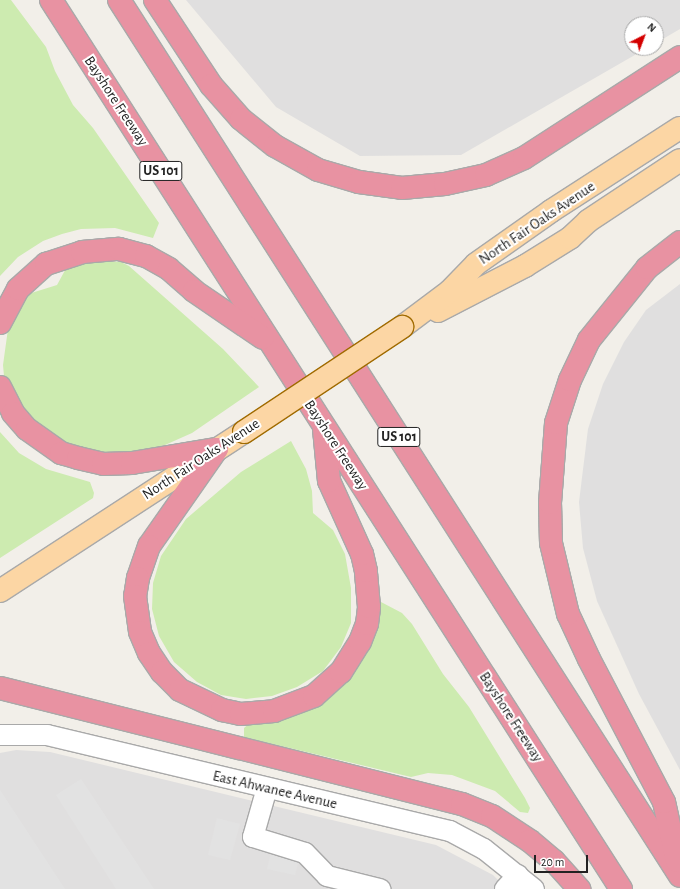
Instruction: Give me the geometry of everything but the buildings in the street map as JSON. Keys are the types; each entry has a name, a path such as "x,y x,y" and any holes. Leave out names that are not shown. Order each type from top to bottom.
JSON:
{"highway":[{"name":"Bayshore Freeway","path":"51,0 621,889"},
{"name":"US 101","path":"119,0 680,875"},
{"path":"155,0 211,85 241,119 275,146 318,170 359,182 402,188 445,184 486,175 524,158 680,57"},
{"path":"680,242 647,268 619,300 589,340 570,380 556,423 550,503 551,543 568,614 589,659 664,802 680,875"},
{"path":"0,323 18,289 46,264 82,252 119,249 146,256 169,269 194,291 270,342"},
{"path":"0,386 13,413 27,429 42,442 66,455 103,464 132,463 217,449"},
{"path":"217,449 148,546 138,578 135,596 140,632 149,653 162,672 180,690 222,710 241,714 274,711 314,696 341,672 360,642 366,624 369,607 366,571 362,554 329,481 324,426"},
{"path":"0,688 462,804 492,816 530,842 554,861 579,889"}],"main road":[{"name":"North Fair Oaks Avenue","path":"0,591 402,327 450,291 476,264 551,212 680,128"},
{"name":"North Fair Oaks Avenue","path":"402,327 493,285 525,266 570,238 588,221 680,160"}],"street":[{"name":"East Ahwanee Avenue","path":"0,735 47,735 450,832 484,849 512,882 534,889"},
{"path":"267,788 253,837 304,853 327,876 380,889"}],"shaded area":[{"path":"186,0 680,0 680,29 664,38 664,16 624,16 624,56 633,56 461,155 360,156 276,107"},
{"path":"680,284 680,770 639,694 597,601 583,548 579,502 588,429 603,384 624,342 646,310"},
{"path":"16,750 50,752 436,845 493,875 507,889 0,889 0,753"},
{"path":"81,779 154,889 116,889 56,795"},
{"path":"0,790 65,889 0,889"},
{"path":"217,818 240,824 230,860 208,855"},
{"path":"276,833 304,841 295,875 267,869"}],"green space":[{"path":"0,0 11,0 46,47 55,71 73,105 93,128 159,223 153,238 115,228 81,229 43,241 18,257 0,276"},
{"path":"94,260 121,262 129,266 223,349 259,387 192,433 165,445 129,454 90,451 53,439 33,427 5,387 3,365 8,329 25,295 57,285 69,263"},
{"path":"0,432 19,453 46,469 90,482 94,493 93,498 0,558"},
{"path":"291,441 306,469 312,491 313,513 333,530 345,554 351,588 351,623 341,647 323,671 297,687 272,696 246,699 221,695 197,682 174,662 159,636 152,609 153,583 161,556 186,519 241,472"},
{"path":"381,602 402,613 412,624 443,674 469,707 525,798 530,808 528,813 520,812 495,791 452,775 428,773 411,777 244,737 244,728 251,722 269,722 292,717 317,703 367,648"}]}
